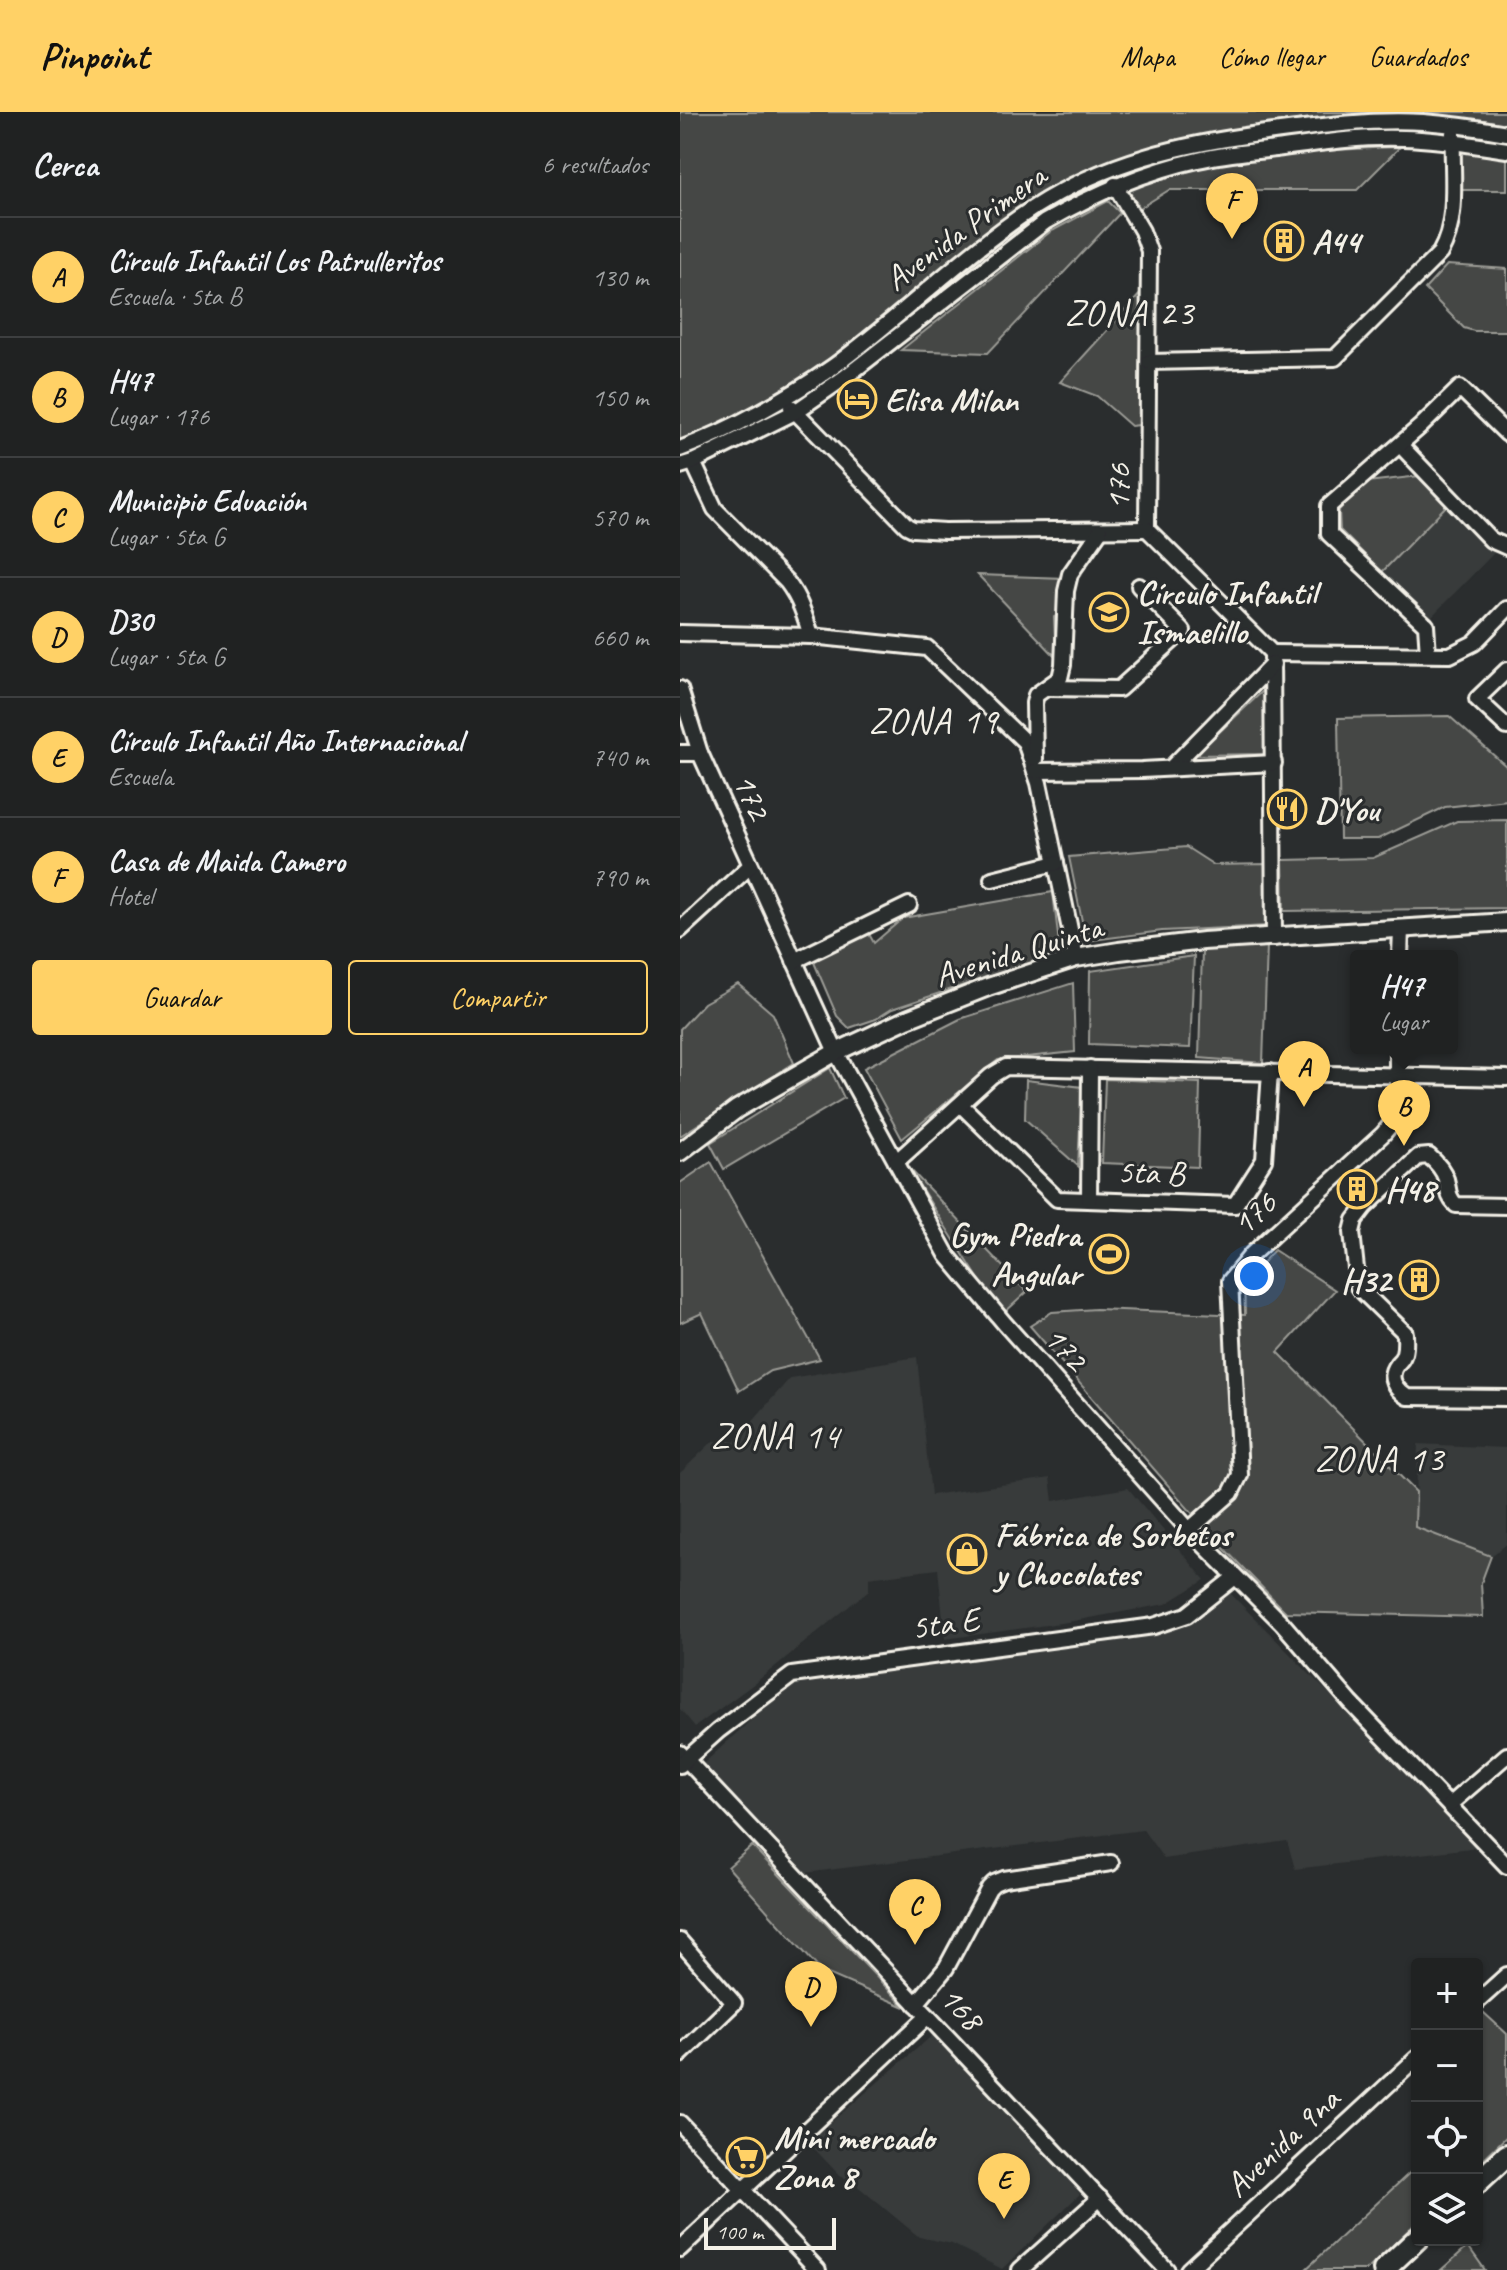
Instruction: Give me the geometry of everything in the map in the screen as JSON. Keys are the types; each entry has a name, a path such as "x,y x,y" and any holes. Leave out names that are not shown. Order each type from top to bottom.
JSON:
{"highway":[{"path":"1483,2177 1507,2155"},
{"path":"1384,2270 1411,2245"}],"main road":[{"name":"Avenida Quinta","path":"680,1152 737,1109 836,1052 974,992 1076,958 1203,941 1507,922"}],"street":[{"name":"Avenida Primera","path":"680,449 785,399 835,365 1031,209 1098,173 1157,152 1204,141 1319,126 1374,122 1453,125 1507,133"},
{"path":"1149,362 1335,358 1440,253 1447,242 1451,226 1453,125"},
{"name":"Avenida Primera","path":"687,464 795,412 844,378 1045,222 1115,185 1189,162 1349,140 1402,138 1453,141 1507,150"},
{"name":"176","path":"1115,185 1142,231 1149,251 1147,529 1272,658"},
{"path":"1428,654 1426,625 1329,534 1329,506 1460,388 1504,427"},
{"path":"785,399 913,529 1147,529"},
{"path":"1400,445 1491,540 1507,547"},
{"path":"687,464 715,509 796,594 811,636"},
{"path":"1035,771 1036,695 1060,678 1070,574 1100,531"},
{"path":"1048,688 1119,689 1183,631 1139,586"},
{"path":"1172,767 1272,658 1450,655 1474,643 1507,609"},
{"path":"680,633 811,636 927,648 1025,742 1035,771 1076,958"},
{"path":"1272,658 1274,938"},
{"path":"1507,670 1477,699 1507,727"},
{"name":"172","path":"680,689 700,753 836,1052 947,1255 1015,1336 1189,1530 1282,1623 1351,1703 1507,1866"},
{"path":"680,753 700,753"},
{"path":"1035,771 1142,770 1274,763"},
{"path":"992,879 1056,863"},
{"path":"680,930 750,866"},
{"path":"794,961 909,905"},
{"path":"1400,950 1401,929"},
{"name":"176","path":"1189,1530 1231,1493 1240,1475 1230,1281 1252,1254 1383,1134 1397,1117 1397,1054"},
{"path":"896,1162 991,1076 1006,1067 1507,1078"},
{"path":"1089,1200 1090,1068"},
{"name":"5ta B","path":"961,1105 1057,1199 1235,1205 1264,1160 1270,1072"},
{"path":"1507,1206 1456,1205 1448,1197 1446,1178 1438,1164 1429,1156 1418,1157 1365,1207 1355,1220 1352,1232 1358,1287 1405,1333 1405,1351 1393,1368 1392,1376 1399,1392 1407,1397 1507,1398"},
{"name":"5ta E","path":"682,1759 792,1675 1154,1626 1187,1615 1235,1577"},
{"path":"1449,1805 1507,1755"},
{"name":"168","path":"682,1759 1167,2270"},
{"path":"916,2004 946,1968 994,1883 1111,1863"},
{"path":"680,1941 734,2003 680,2055"},
{"path":"1483,1997 1507,1975"},
{"path":"680,2249 928,2016"},
{"name":"Avenida 9na","path":"1188,2270 1411,2064"},
{"path":"680,2123 818,2270"},
{"path":"1020,2270 1100,2198"}],"shaded area":[{"path":"680,112 1507,112 1507,129 1448,119 1228,132 1051,195 812,380 680,443"},
{"path":"1365,127 1431,128 1432,133 1362,134 1105,184 1054,210 859,362 799,400 1030,218 1094,180 1170,153"},
{"path":"1400,147 1357,190 1169,190 1140,208 1128,190 1180,172 1234,161 1317,151"},
{"path":"1463,151 1507,158 1507,190 1459,190 1459,155"},
{"path":"1108,201 1120,213 988,353 901,350 1050,232"},
{"path":"1447,265 1507,269 1507,331 1464,328 1425,289"},
{"path":"1142,292 1139,425 1131,426 1097,396 1060,382"},
{"path":"1420,476 1450,502 1382,572 1340,530 1339,510 1367,482"},
{"path":"1450,502 1497,550 1430,618 1382,572"},
{"path":"978,575 1065,578 1060,614 1054,617 1056,657"},
{"path":"1265,689 1266,754 1195,755"},
{"path":"1449,716 1507,767 1507,800 1445,807 1378,839 1340,839 1338,718"},
{"path":"1507,820 1507,908 1284,911 1283,860 1373,858 1457,821"},
{"path":"1186,847 1214,865 1268,864 1269,926 1162,931 1086,941 1069,857"},
{"path":"1053,892 1060,953 892,1009 876,1019 849,1028 837,1016 813,960 869,934 874,943 903,918"},
{"path":"1267,945 1263,1063 1199,1058 1202,950"},
{"path":"1194,956 1190,1048 1089,1044 1090,971"},
{"path":"1073,983 1075,1052 998,1060 902,1139 864,1068 960,1019"},
{"path":"738,984 773,1014 794,1063 680,1136 680,1029 704,1003"},
{"path":"830,1068 844,1098 724,1169 710,1143"},
{"path":"1105,1079 1200,1083 1198,1167 1102,1163"},
{"path":"1026,1080 1082,1087 1078,1166 1025,1119"},
{"path":"711,1162 820,1359 770,1371 739,1391 702,1313 680,1323 680,1183"},
{"path":"907,1166 1027,1292 1004,1313 992,1300"},
{"path":"1274,1250 1335,1290 1278,1352 1416,1492 1415,1527 1491,1556 1481,1583 1483,1617 1286,1612 1212,1536 1030,1326 1052,1312 1096,1309 1245,1315 1244,1282"},
{"path":"917,1357 931,1495 1050,1478 1053,1501 1128,1488 1205,1580 1166,1604 1068,1622 945,1639 938,1569 869,1578 869,1590 755,1683 695,1727 680,1709 680,1473 713,1441 734,1442 790,1378"},
{"path":"1418,1444 1507,1448 1507,1544 1491,1556 1415,1527"},
{"path":"1229,1592 1480,1847 1295,1869 1287,1841 1164,1859 1143,1830 805,1873 703,1764 793,1681 1169,1631"},
{"path":"752,1846 905,2007 821,1971 728,1867"},
{"path":"1483,2012 1507,2034 1507,2136 1483,2159"},
{"path":"935,2033 1021,2123 1080,2194 1002,2269 952,2244 919,2237 855,2184 840,2176 808,2142"},
{"path":"1411,2172 1411,2228 1369,2268 1305,2270"},
{"path":"1468,2246 1485,2270 1441,2270"}],"place":[{"name":"Casa de Maida Camero","path":"1232,239"},
{"name":"A44","path":"1284,241"},
{"name":"Elisa Milan","path":"857,399"},
{"name":"Círculo Infantil Ismaelillo","path":"1109,612"},
{"name":"D'You","path":"1287,809"},
{"name":"Círculo Infantil Los Patrulleritos","path":"1304,1107"},
{"name":"H47","path":"1404,1146"},
{"name":"H48","path":"1357,1189"},
{"name":"Gym Piedra Angular","path":"1109,1254"},
{"name":"H32","path":"1419,1280"},
{"name":"Fábrica de Sorbetos y Chocolates","path":"967,1554"},
{"name":"Municipio Eduación","path":"915,1945"},
{"name":"D30","path":"811,2027"},
{"name":"Mini mercado Zona 8","path":"746,2157"},
{"name":"Círculo Infantil Año Internacional","path":"1004,2219"}],"district":[{"name":"ZONA 23","path":"1130,313"},
{"name":"ZONA 19","path":"934,721"},
{"name":"ZONA 14","path":"776,1436"},
{"name":"ZONA 13","path":"1380,1459"}]}
